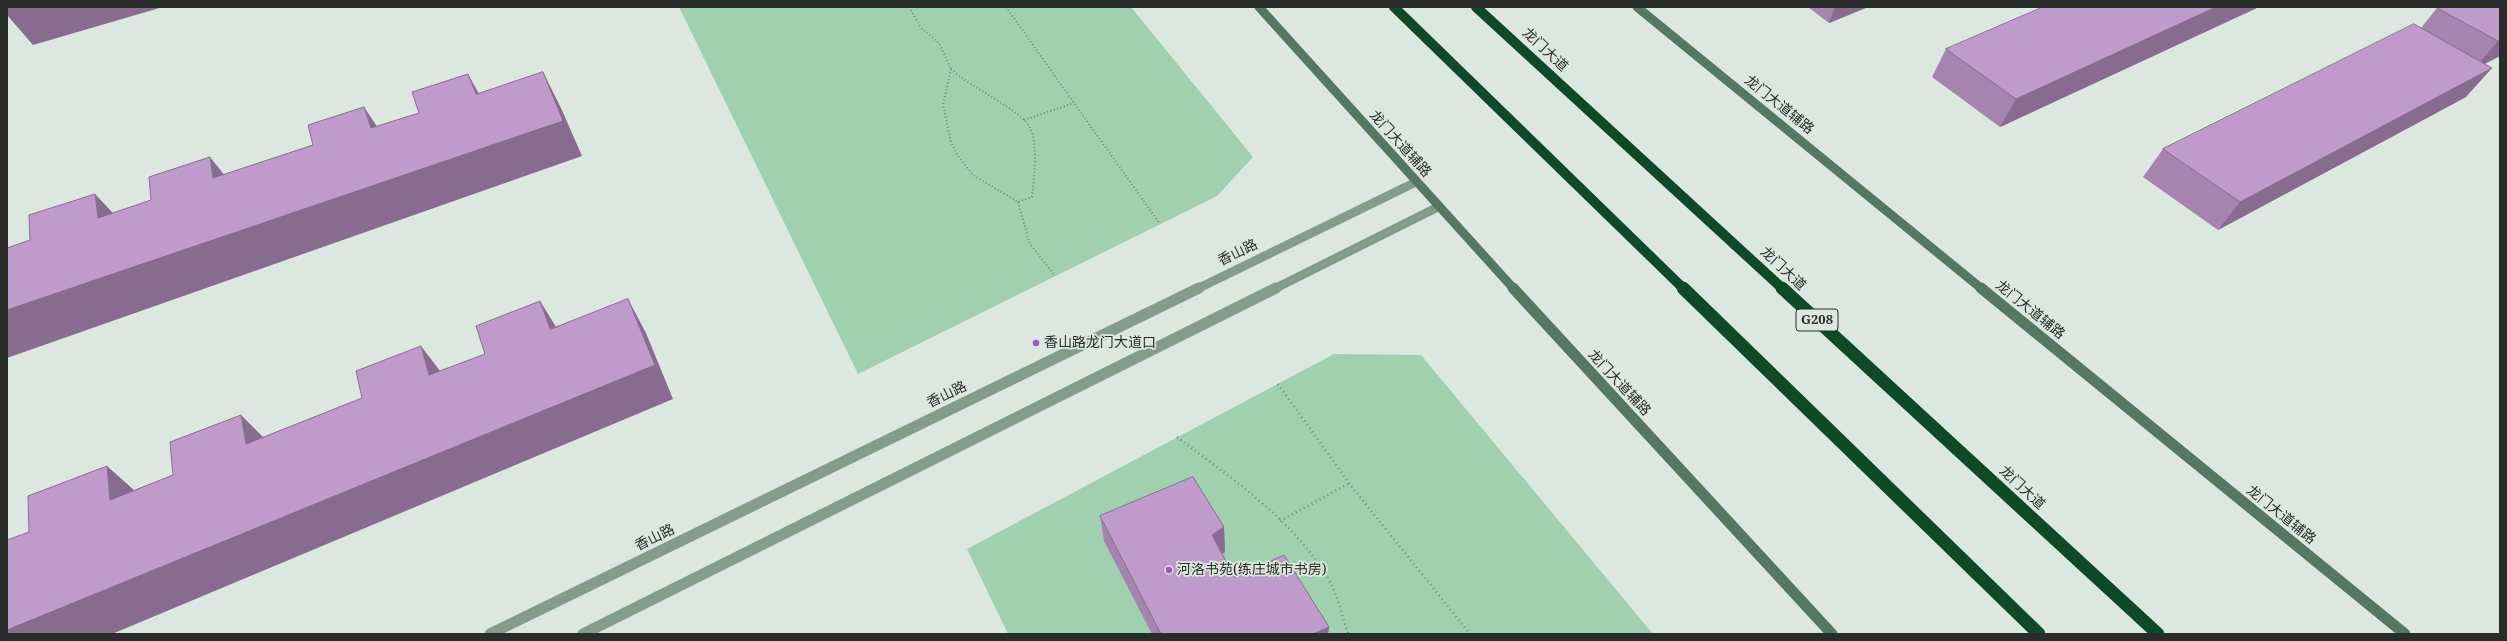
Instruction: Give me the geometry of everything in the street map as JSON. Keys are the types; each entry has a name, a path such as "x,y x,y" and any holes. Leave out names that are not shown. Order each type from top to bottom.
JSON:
{"highway":[{"path":"1394,7 2039,634"},
{"name":"龙门大道","path":"1476,7 2158,634"}],"main road":[{"name":"龙门大道辅路","path":"1259,7 1438,207 1832,634"},
{"name":"龙门大道辅路","path":"1637,7 2405,634"}],"street":[{"name":"香山路","path":"490,634 1416,182"},
{"path":"583,634 1438,207"}],"path":[{"path":"909,7 921,28 939,43 951,69 960,78 1024,120 1031,130 1033,150 1032,197 1018,202"},
{"path":"1006,7 1160,224"},
{"path":"951,69 943,105 951,142 958,156 973,175 1018,202 1030,244 1055,276"},
{"path":"1024,120 1074,104"},
{"path":"1278,384 1350,483 1470,634"},
{"path":"1177,437 1280,521 1303,544 1329,580 1348,634"},
{"path":"1280,521 1350,483"}],"green space":[{"path":"679,7 1131,7 1253,157 1217,196 858,374"},
{"path":"1334,354 1421,355 1653,634 1008,634 967,549"}],"building":[{"path":"2043,7 2216,7 2016,99 1946,49"},
{"path":"2500,7 2500,40 2498,41 2437,8"},
{"path":"2414,24 2492,68 2240,202 2163,149"},
{"path":"543,72 563,121 7,310 7,248 30,240 29,215 95,194 98,218 151,200 149,177 210,157 213,178 313,145 308,125 364,107 371,128 419,113 412,92 468,74 476,94"},
{"path":"628,299 655,365 7,630 7,540 29,532 28,496 107,466 110,500 173,475 170,442 241,415 246,444 362,398 356,371 421,346 429,375 485,354 476,326 540,301 550,329"},
{"name":"河洛书苑(练庄城市书房)","path":"1193,477 1224,527 1212,535 1235,578 1284,555 1329,627 1313,634 1161,634 1100,516"}],"place":[{"name":"香山路龙门大道口","path":"1036,343"},
{"name":"河洛书苑(练庄城市书房)","path":"1169,570"}]}
